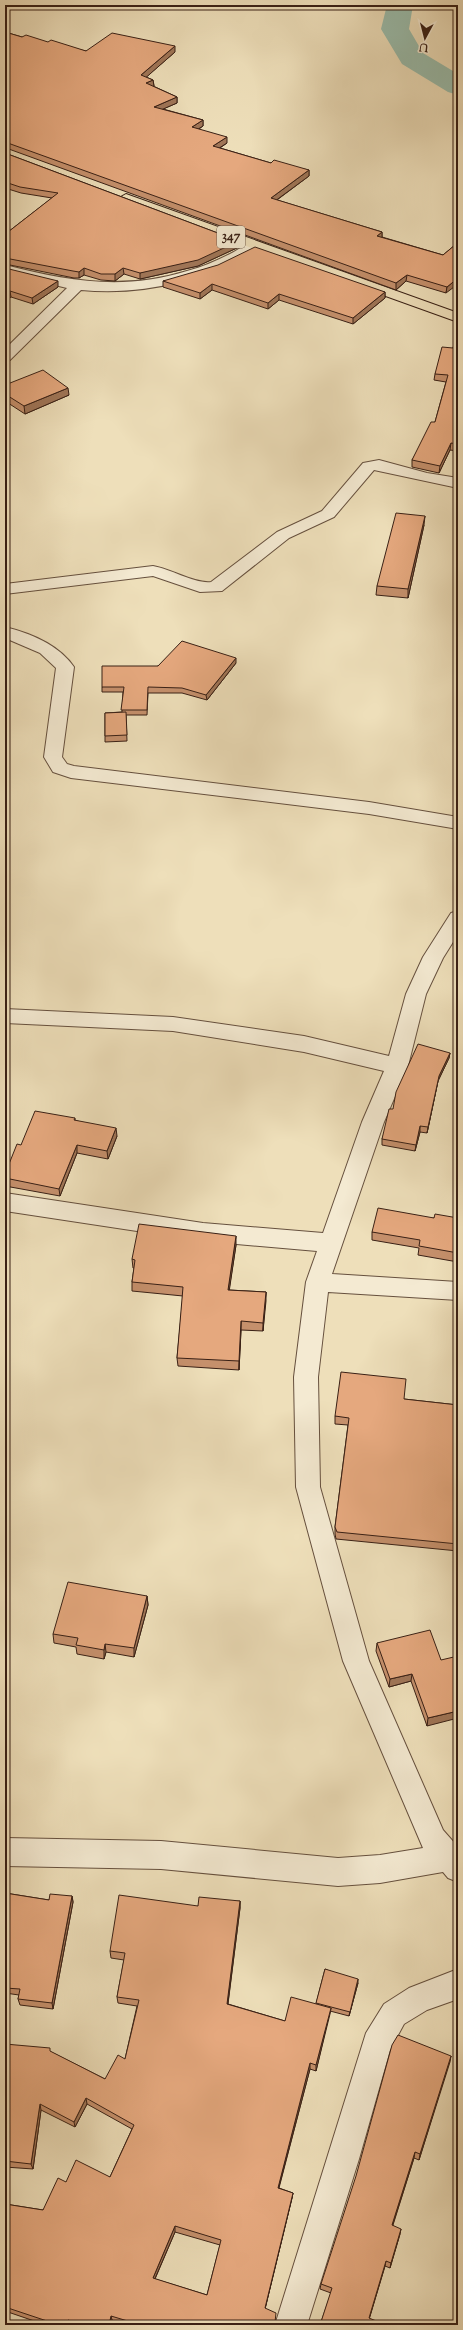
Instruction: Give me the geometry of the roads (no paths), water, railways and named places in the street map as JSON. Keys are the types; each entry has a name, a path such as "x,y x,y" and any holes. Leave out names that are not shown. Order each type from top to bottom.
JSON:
{"main road":[{"name":"347","path":"113,193 254,246 458,318"}],"street":[{"path":"5,269 77,286 134,287 209,269 236,258 254,246"},
{"path":"5,357 77,286"},
{"path":"5,589 153,571 164,572 203,588 216,588 283,535 328,514 369,466 379,466 426,478 458,483"},
{"path":"5,632 43,648 58,658 65,667 53,757 60,768 71,772 370,808 458,823"},
{"path":"453,1862 432,1840 356,1660 308,1487 306,1377 318,1282 373,1122 397,1066 416,994 433,957 458,918"},
{"path":"5,1016 173,1024 304,1044 397,1066"},
{"path":"5,1202 203,1232 332,1244"},
{"path":"318,1282 458,1291"},
{"path":"5,1852 161,1855 338,1872 366,1872 453,1862"},
{"path":"291,2325 344,2159 377,2044 394,2014 419,1998 458,1984"}],"waterway":[{"path":"400,5 395,29 412,58 458,86"}]}
